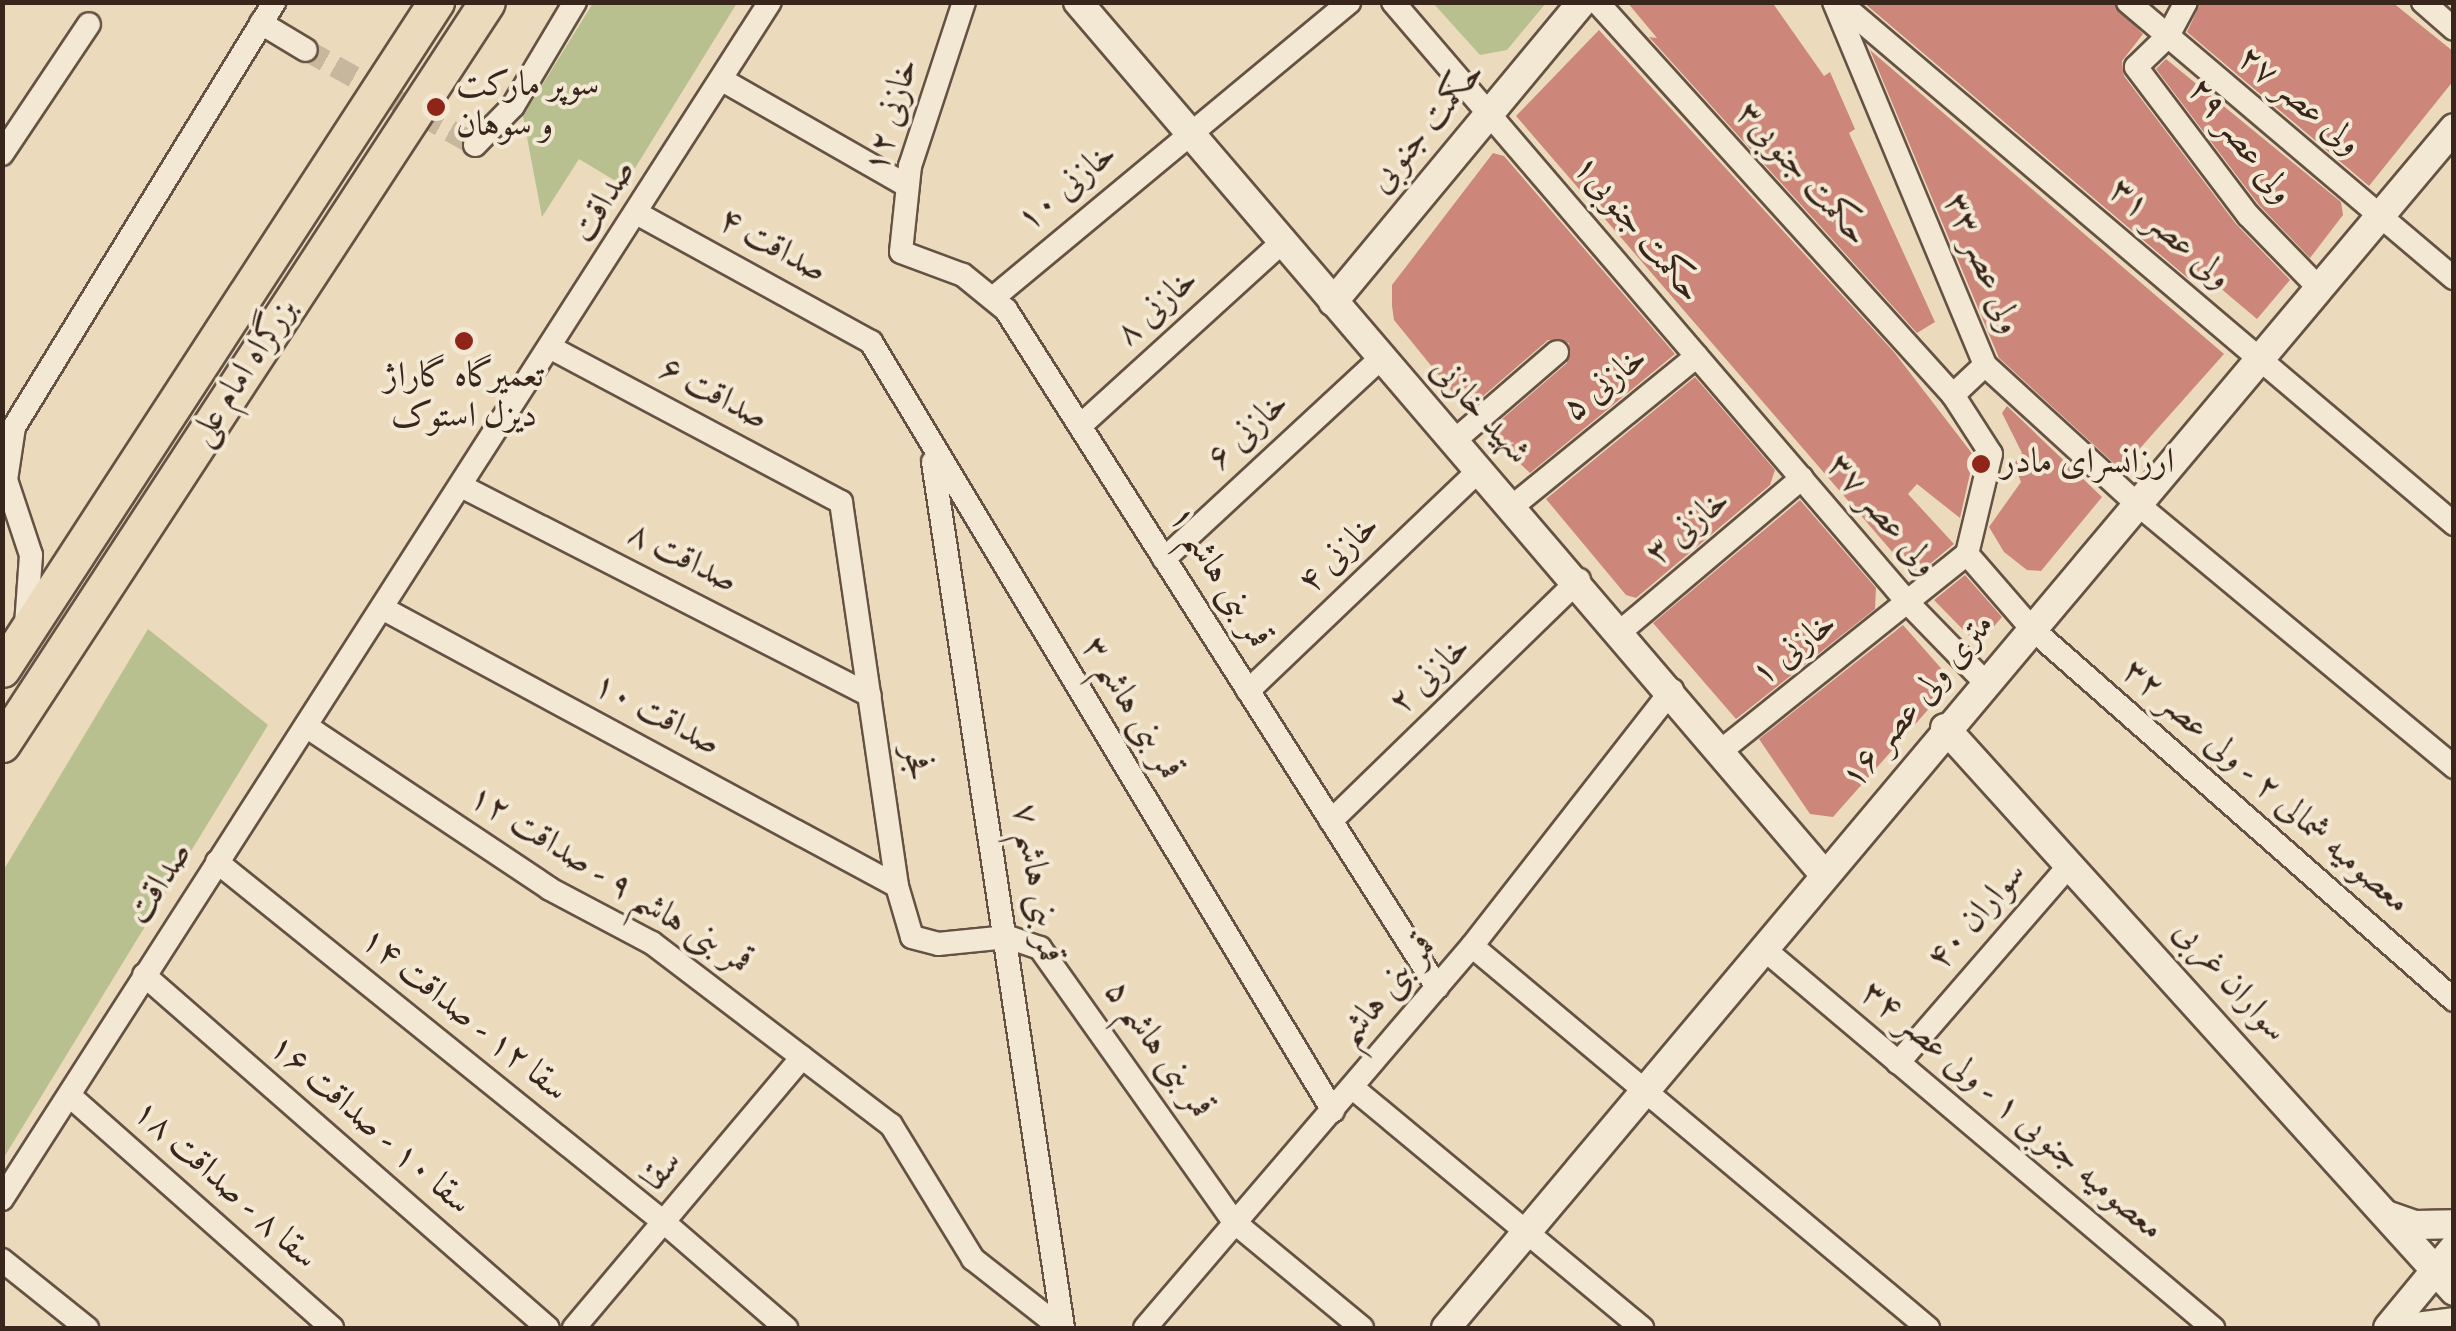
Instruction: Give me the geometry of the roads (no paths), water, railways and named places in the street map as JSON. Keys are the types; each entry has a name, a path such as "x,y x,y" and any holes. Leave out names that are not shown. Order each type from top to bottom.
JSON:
{"highway":[{"name":"بزرگراه امام علی","path":"2,669 436,2"},
{"name":"بزرگراه امام علی","path":"2,744 487,2"}],"street":[{"path":"25,634 31,555 4,479 14,427 274,2"},
{"path":"475,145 513,106 574,2"},
{"name":"صداقت","path":"2,1199 553,349 770,2"},
{"name":"خازنی ۱۲","path":"901,252 907,186 964,2"},
{"name":"خازنی ۱۰","path":"993,298 1349,2"},
{"name":"حکمت جنوبی۱","path":"1393,2 1728,393"},
{"name":"حکمت جنوبی","path":"1333,302 1582,2"},
{"name":"حکمت جنوبی۳","path":"1597,2 1953,395 1990,454 1967,554"},
{"name":"ولی عصر ۳۱","path":"1836,2 2036,166 2454,524"},
{"name":"ولی عصر ۳۳","path":"1836,2 1985,364 2134,502 2454,767"},
{"name":"ولی عصر ۲۷","path":"2128,2 2454,278"},
{"path":"2167,37 2186,2"},
{"path":"2423,2 2454,29"},
{"name":"شهید خازنی","path":"1083,4 1381,358 1672,690 1822,873"},
{"path":"2,154 89,24"},
{"path":"261,24 306,50"},
{"name":"ولی عصر ۲۹","path":"2167,37 2136,66 2248,214 2319,288"},
{"path":"724,81 907,186"},
{"name":"۱۶ متری ولی عصر","path":"1446,1328 1764,949 1822,873 2454,128"},
{"name":"صداقت ۴","path":"638,214 871,342"},
{"name":"خازنی ۸","path":"1080,426 1282,242"},
{"name":"قمر بنی هاشم ۱","path":"901,252 963,275 993,298 1080,426 1437,987"},
{"name":"قمر بنی هاشم ۳","path":"871,342 1333,1112"},
{"name":"صداقت ۶","path":"553,349 841,502"},
{"path":"1454,440 1557,352"},
{"name":"خازنی ۵","path":"1513,506 1697,356"},
{"name":"خازنی ۶","path":"1164,558 1381,358"},
{"path":"1953,395 1985,364"},
{"name":"ولی عصر ۳۷","path":"1728,393 1910,606 1984,681"},
{"name":"قمر بنی هاشم ۷","path":"932,449 1008,937 1062,1328"},
{"name":"خازنی ۴","path":"1248,691 1480,469"},
{"name":"خازنی ۳","path":"1621,631 1802,478"},
{"name":"صداقت ۸","path":"462,486 870,695"},
{"name":"فجر","path":"841,502 897,886 912,937 938,944 1008,937"},
{"name":"خازنی ۱","path":"1722,750 1910,606 1967,554"},
{"name":"معصومیه شمالی ۲ - ولی عصر ۳۲","path":"1967,554 2031,628 2454,1000"},
{"name":"خازنی ۲","path":"1332,821 1578,580"},
{"name":"صداقت ۱۰","path":"382,608 897,886"},
{"name":"قمر بنی هاشم","path":"1144,1328 1472,946 1672,690"},
{"name":"قمر بنی هاشم ۹ - صداقت ۱۲","path":"306,726 550,889 652,943 892,1125 974,1259 1062,1328"},
{"name":"سواران غربی","path":"1945,728 2071,863 2444,1281"},
{"name":"سقا ۱۲ - صداقت ۱۴","path":"217,862 666,1224 786,1328"},
{"name":"سواران ۴۰","path":"1898,1063 2071,863"},
{"name":"قمر بنی هاشم ۵","path":"1008,937 1040,948 1051,960 1234,1222 1362,1328"},
{"path":"1472,946 1928,1328"},
{"name":"معصومیه جنوبی ۱ - ولی عصر ۳۴","path":"1764,949 2213,1328"},
{"name":"سقا ۱۰ - صداقت ۱۶","path":"144,976 548,1328"},
{"name":"سقا","path":"574,1328 666,1224 802,1056"},
{"path":"1352,1088 1642,1328"},
{"name":"سقا ۸ - صداقت ۱۸","path":"70,1096 332,1328"},
{"path":"2388,1216 2416,1226 2454,1224"},
{"path":"2388,1328 2444,1281 2454,1248"},
{"path":"2,1260 87,1328"},
{"path":"2409,1328 2454,1322"}],"tunnel":[{"path":"306,50 475,145"}],"place":[{"name":"سوپر مارکت و سوهان","path":"436,107"},
{"name":"تعمیرگاه گاراژ دیزل استوک","path":"464,341"},
{"name":"ارزانسرای مادر","path":"1981,464"}]}
